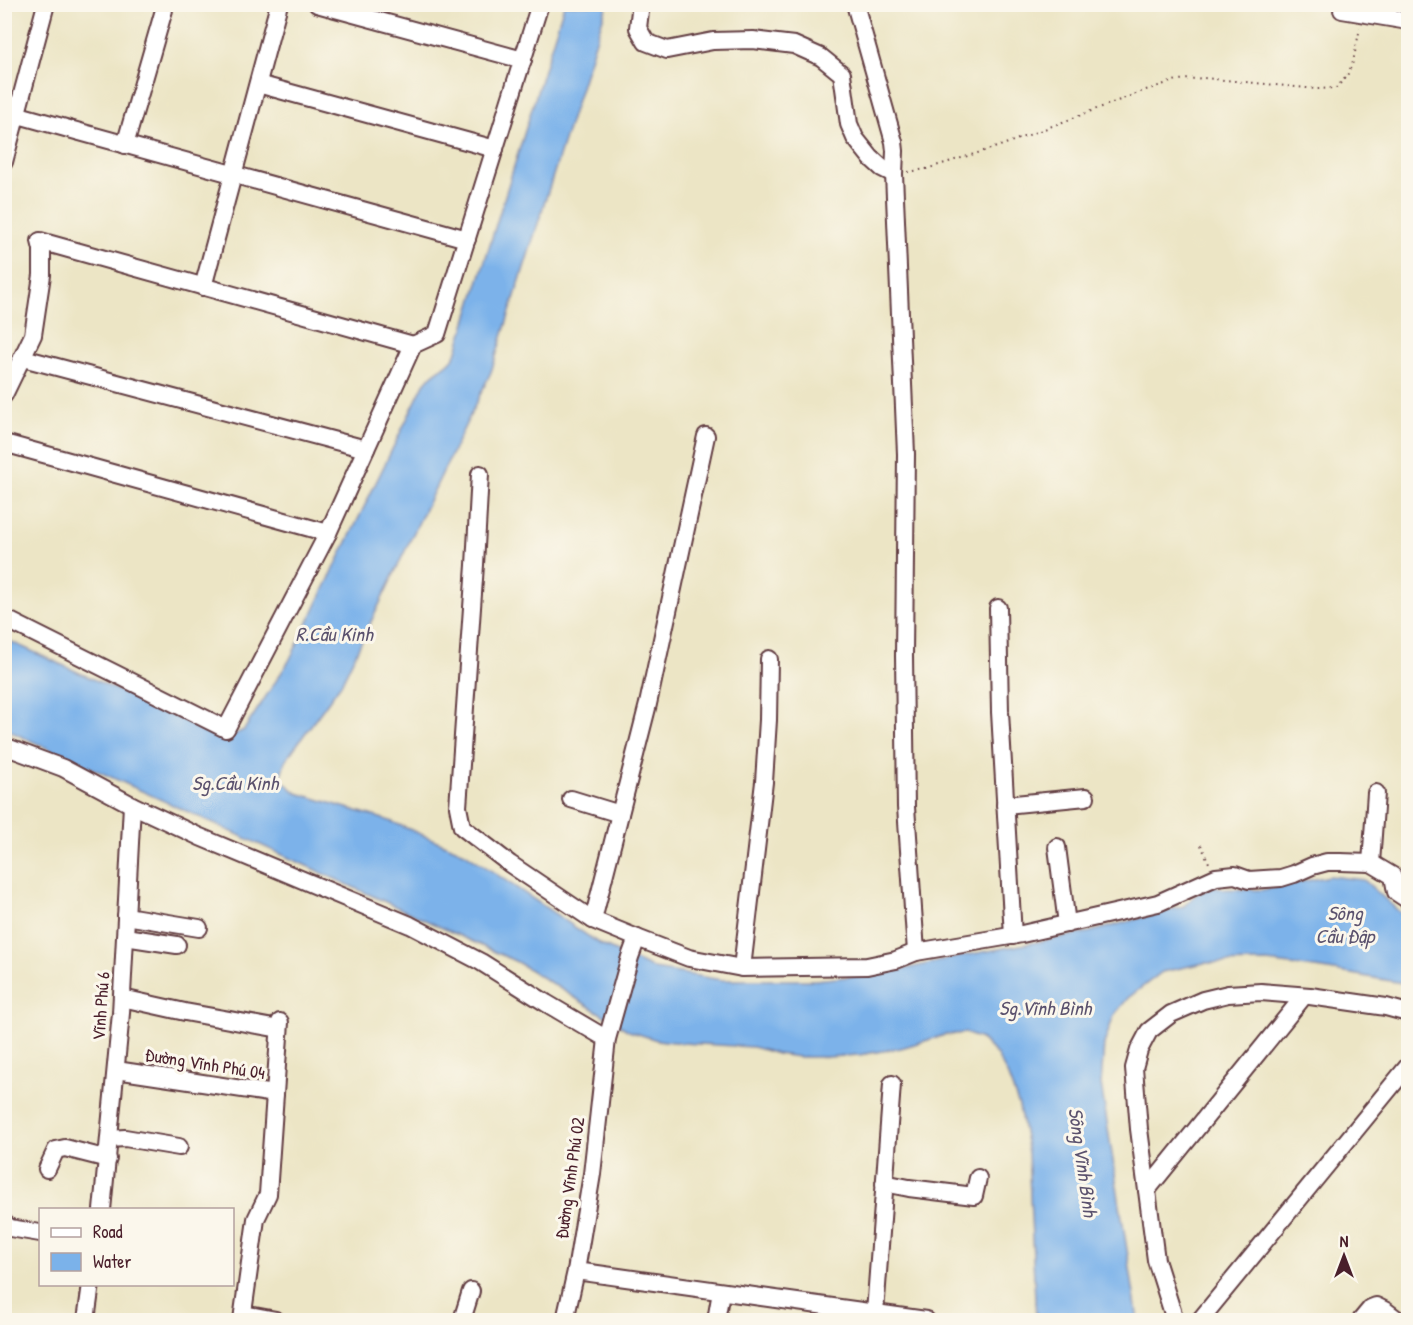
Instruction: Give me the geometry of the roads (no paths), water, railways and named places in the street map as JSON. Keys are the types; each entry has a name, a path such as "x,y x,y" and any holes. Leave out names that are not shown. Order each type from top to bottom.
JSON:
{"street":[{"path":"4,162 11,113 46,4"},
{"path":"203,287 279,4"},
{"path":"317,4 523,60"},
{"path":"4,395 33,334 42,275 40,241 413,345 437,334 540,4"},
{"path":"639,4 638,28 646,42 668,50 713,41 753,40 794,45 821,57 842,74 849,124 859,145 882,168 894,174"},
{"path":"855,4 895,151 894,174 906,454 904,656 906,807 916,952"},
{"path":"124,145 164,9"},
{"path":"1342,10 1408,21"},
{"path":"258,84 495,149"},
{"path":"11,113 467,239"},
{"path":"4,618 226,729 328,533 413,345"},
{"path":"23,358 366,449"},
{"path":"593,920 648,704 706,436"},
{"path":"4,443 328,533"},
{"path":"480,474 458,807 462,827 510,864 593,920 689,958 742,968 867,966 896,960 916,952 1013,936 1158,903 1216,877 1235,875 1249,880 1281,878 1327,862 1371,863 1393,876 1396,892 1408,900"},
{"path":"998,608 1000,712 1013,936"},
{"path":"742,968 764,782 769,659"},
{"path":"4,746 63,768 132,805 200,837 410,926 481,962 546,1004 609,1035"},
{"path":"1371,863 1376,794"},
{"path":"1005,805 1086,797"},
{"path":"571,799 620,814"},
{"name":"Vĩnh Phú 6","path":"102,1208 122,998 132,805"},
{"path":"1057,847 1067,924"},
{"path":"126,916 200,928"},
{"path":"125,936 177,945"},
{"name":"Đường Vĩnh Phú 02","path":"565,1320 576,1271 592,1174 609,1035 637,939"},
{"path":"1175,1320 1156,1260 1139,1129 1134,1068 1139,1050 1149,1031 1171,1014 1203,1000 1228,994 1261,992 1304,996 1369,1004 1408,1013"},
{"path":"1147,1190 1304,996"},
{"path":"122,998 185,1012 277,1024 275,1094"},
{"path":"1200,1320 1408,1066"},
{"name":"Đường Vĩnh Phú 04","path":"116,1070 275,1094 268,1194 256,1219 243,1317"},
{"path":"875,1313 892,1084"},
{"path":"109,1138 125,1138 179,1147"},
{"path":"47,1169 56,1150 65,1148 108,1160"},
{"path":"884,1183 974,1196 978,1178"},
{"path":"4,1223 10,1228 39,1233"},
{"path":"576,1271 926,1320"},
{"path":"86,1320 91,1286"},
{"path":"462,1320 471,1291"},
{"path":"716,1320 721,1292"},
{"path":"1361,1320 1371,1308 1376,1306 1398,1320"},
{"path":"243,1317 276,1320"}],"water":[{"path":"564,5 607,5 491,372 341,684 285,761 280,779 297,793 390,821 465,853 600,944 654,969 722,980 815,980 887,973 967,955 1090,932 1184,906 1198,893 1215,886 1224,889 1262,890 1330,876 1364,880 1408,919 1408,984 1267,962 1204,963 1162,972 1128,998 1114,1015 1104,1044 1101,1084 1138,1320 1036,1320 1028,1153 1019,1106 1007,1074 996,1054 981,1039 965,1033 945,1035 901,1048 859,1055 827,1057 799,1057 753,1047 657,1040 629,1031 517,962 5,729 5,639 214,734 231,736 244,730 289,661 424,384 456,354"}],"water label":[{"name":"R.Cầu Kinh","path":"334,634"},
{"name":"Sg.Cầu Kinh","path":"235,783"},
{"name":"Sông Cầu Đập","path":"1345,924"},
{"name":"Sg.Vĩnh Bình","path":"1045,1008"},
{"name":"Sông Vĩnh Bình","path":"1083,1162"}]}
